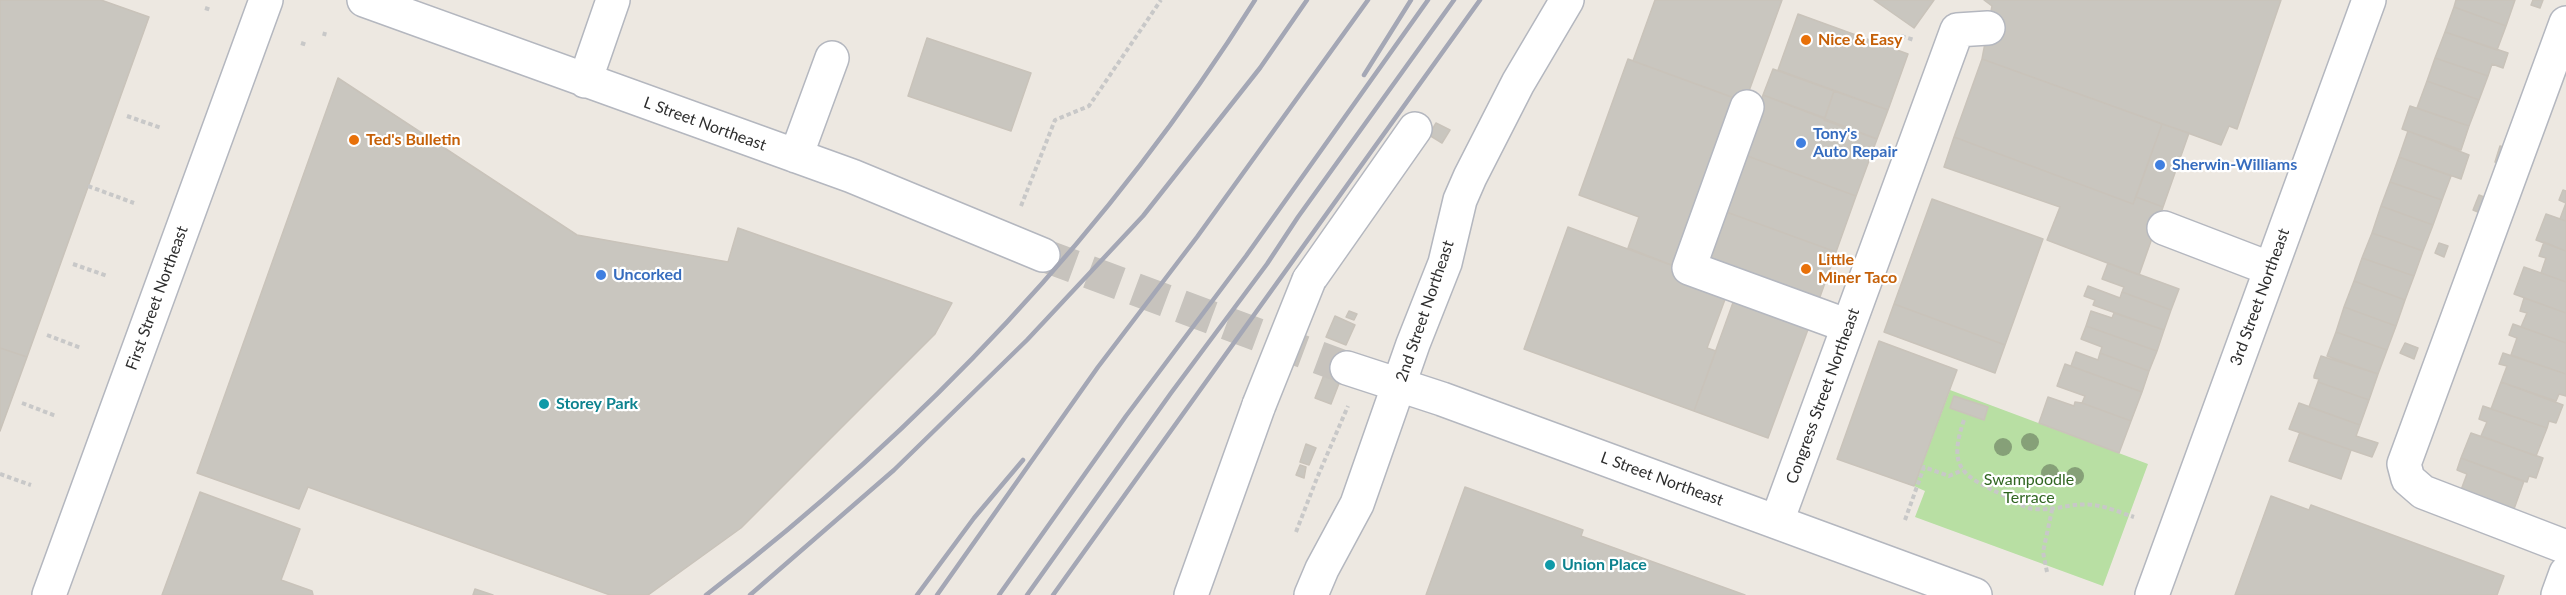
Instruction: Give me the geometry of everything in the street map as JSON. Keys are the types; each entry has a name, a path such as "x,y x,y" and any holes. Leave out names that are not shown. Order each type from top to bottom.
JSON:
{"street":[{"name":"First Street Northeast","path":"49,595 266,0"},
{"name":"L Street Northeast","path":"364,0 852,176 1043,255"},
{"path":"585,81 613,0"},
{"name":"2nd Street Northeast","path":"1311,595 1322,568 1357,504 1445,263 1460,200 1518,83 1567,0"},
{"name":"3rd Street Northeast","path":"2152,595 2369,0"},
{"path":"2566,23 2404,464 2408,478 2423,492 2566,547"},
{"name":"Congress Street Northeast","path":"1777,521 1957,30 1988,28"},
{"path":"796,156 832,58"},
{"path":"1747,107 1689,268 1848,326"},
{"path":"1191,595 1259,405 1310,279 1415,129"},
{"path":"2164,228 2271,269"},
{"name":"L Street Northeast","path":"1347,368 1777,521 1975,595"},
{"path":"2558,595 2566,573"}],"path":[{"path":"1020,208 1055,120 1089,106 1161,0"},
{"path":"205,8 211,10"},
{"path":"1901,36 1920,43"},
{"path":"301,43 307,45"},
{"path":"127,116 161,128"},
{"path":"88,186 134,203"},
{"path":"73,264 107,276"},
{"path":"47,335 81,348"},
{"path":"1317,478 1350,400"},
{"path":"22,403 56,416"},
{"path":"1964,420 1956,444 1957,458 1975,483 2030,509 2052,510 2078,504 2097,505 2134,517"},
{"path":"1905,520 1924,467 1948,476 1964,470"},
{"path":"0,474 31,485"},
{"path":"2047,572 2043,552 2052,510"}],"green space":[{"name":"Swampoodle Terrace","path":"1950,390 2148,464 2103,586 1915,517 1925,491 1914,486"}],"building":[{"path":"0,0 101,0 149,17 27,357 0,348"},
{"path":"1655,0 1782,0 1745,102 1633,61"},
{"path":"1874,0 1934,0 1914,28"},
{"path":"1984,0 2281,0 2237,129 2229,126 2221,145 1982,59 1992,6"},
{"path":"2456,0 2515,0 2506,26 2454,7"},
{"path":"2533,0 2543,0 2540,8 2531,5"},
{"path":"2454,7 2506,26 2497,50 2445,32"},
{"path":"1798,14 1908,54 1888,110 1778,70"},
{"path":"2445,32 2508,53 2503,68 2492,64 2488,76 2435,58"},
{"path":"927,38 1031,73 1011,131 908,96"},
{"path":"2435,58 2488,76 2479,100 2427,81"},
{"path":"1628,59 1740,100 1679,268 1628,248 1639,217 1579,195"},
{"path":"1982,59 2162,124 2133,204 1954,137"},
{"path":"1773,69 1834,91 1825,118 1763,95"},
{"name":"Storey Park","path":"338,78 577,235 728,262 738,228 952,303 935,334 741,528 648,595 610,595 308,487 299,509 197,473"},
{"path":"2427,81 2479,100 2469,126 2417,108"},
{"path":"1834,91 1888,110 1877,139 1824,120"},
{"path":"1763,95 1877,139 1856,196 1742,154"},
{"path":"2410,106 2469,126 2461,150 2402,129"},
{"path":"1436,123 1450,130 1442,143 1429,135"},
{"path":"2162,124 2189,133 2163,207 2136,197"},
{"path":"2408,131 2469,155 2461,179 2399,157"},
{"path":"1954,137 2133,204 2136,197 2163,207 2139,275 2047,240 2060,207 1944,167"},
{"path":"2500,146 2510,149 2504,165 2495,162"},
{"path":"1742,154 1856,196 1836,252 1721,210"},
{"path":"2399,157 2451,176 2442,200 2390,182"},
{"path":"2390,182 2442,200 2433,225 2381,206"},
{"path":"2563,190 2566,191 2566,203 2559,200"},
{"path":"2479,195 2489,199 2483,214 2473,210"},
{"path":"1932,199 2043,239 2005,345 1894,304"},
{"path":"2566,203 2566,221 2560,219"},
{"path":"2381,206 2433,225 2423,251 2372,233"},
{"path":"1721,210 1836,252 1816,308 1701,266"},
{"path":"2546,214 2566,221 2566,251 2536,240"},
{"path":"1568,227 1679,268 1727,294 1707,348 1716,351 1694,411 1524,349"},
{"path":"2372,233 2423,251 2414,276 2362,258"},
{"path":"2544,242 2566,251 2566,282 2541,273 2546,258 2539,256"},
{"path":"2439,243 2448,246 2444,257 2435,253"},
{"path":"2362,258 2414,276 2405,300 2354,281"},
{"path":"2108,263 2179,289 2171,310 2122,292 2124,287 2102,279"},
{"path":"2524,267 2566,282 2566,313 2514,294"},
{"path":"2354,281 2405,300 2396,326 2344,307"},
{"path":"2088,286 2120,298 2122,292 2171,310 2164,330 2093,305 2095,300 2084,296"},
{"path":"1735,297 1810,324 1768,438 1694,411"},
{"path":"2524,298 2566,313 2566,343 2521,327 2527,313 2520,311"},
{"path":"1894,304 2005,345 1995,373 1884,332"},
{"path":"2344,307 2396,326 2387,350 2336,332"},
{"path":"1349,311 1357,314 1354,320 1346,317"},
{"path":"2091,311 2112,318 2114,313 2164,330 2157,351 2086,326"},
{"path":"1335,316 1355,325 1346,345 1326,337"},
{"path":"2513,324 2566,343 2566,374 2511,355 2517,338 2509,335"},
{"path":"2086,326 2157,351 2149,371 2100,353 2102,347 2081,339"},
{"path":"2336,332 2387,350 2378,374 2327,356"},
{"path":"1879,341 1957,370 1914,486 1837,459"},
{"path":"2405,343 2418,348 2414,359 2400,353"},
{"path":"0,348 27,357 0,431"},
{"path":"2076,352 2098,360 2100,353 2149,371 2142,392 2071,366"},
{"path":"2503,353 2566,374 2566,396 2559,394 2556,401 2501,382 2507,366 2499,364"},
{"path":"2321,356 2378,374 2369,400 2318,382 2319,379 2314,376"},
{"path":"1329,362 1345,368 1331,404 1315,398"},
{"path":"2065,364 2142,392 2131,421 2082,403 2085,396 2057,386"},
{"path":"2318,382 2369,400 2360,425 2309,407"},
{"path":"2501,382 2563,405 2556,423 2549,421 2547,428 2491,409"},
{"path":"1954,396 1988,407 1984,420 1950,408"},
{"path":"2048,397 2074,406 2075,402 2082,403 2131,421 2119,453 2039,423"},
{"path":"2299,403 2360,425 2356,436 2378,443 2372,457 2289,429"},
{"path":"2483,406 2547,428 2536,456 2481,436 2487,422 2479,419"},
{"path":"2300,432 2351,450 2341,479 2289,461"},
{"path":"2471,433 2543,458 2536,478 2529,476 2527,482 2522,481 2461,458"},
{"path":"1306,444 1316,448 1309,465 1300,462"},
{"path":"2461,458 2524,481 2514,509 2461,490 2467,474 2457,470"},
{"path":"1300,465 1306,467 1304,478 1296,475"},
{"name":"Union Place","path":"1465,487 1583,530 1581,536 1745,595 1426,595"},
{"path":"200,492 300,529 281,580 312,591 313,595 162,595"},
{"path":"2271,496 2309,510 2311,505 2504,576 2497,595 2235,595"},
{"path":"475,589 493,595 473,595"}],"tunnel":[{"path":"1043,255 1347,368"}],"railway":[{"path":"706,595 862,465 936,395 1007,322 1075,246 1139,167 1199,85 1255,0"},
{"path":"750,595 894,470 1027,340 1143,216 1260,68 1307,0"},
{"path":"937,595 1098,367 1197,237 1368,0"},
{"path":"1364,75 1411,0"},
{"path":"999,595 1126,416 1246,256 1428,0"},
{"path":"1027,595 1171,393 1267,264 1298,217 1454,0"},
{"path":"1053,595 1480,0"},
{"path":"917,595 974,518 1023,460"}],"place":[{"name":"Nice & Easy","path":"1806,40"},
{"name":"Ted's Bulletin","path":"354,140"},
{"name":"Tony's Auto Repair","path":"1801,143"},
{"name":"Sherwin-Williams","path":"2160,165"},
{"name":"Little Miner Taco","path":"1806,269"},
{"name":"Uncorked","path":"601,275"},
{"name":"Storey Park","path":"544,404"},
{"name":"Union Place","path":"1550,565"}]}
